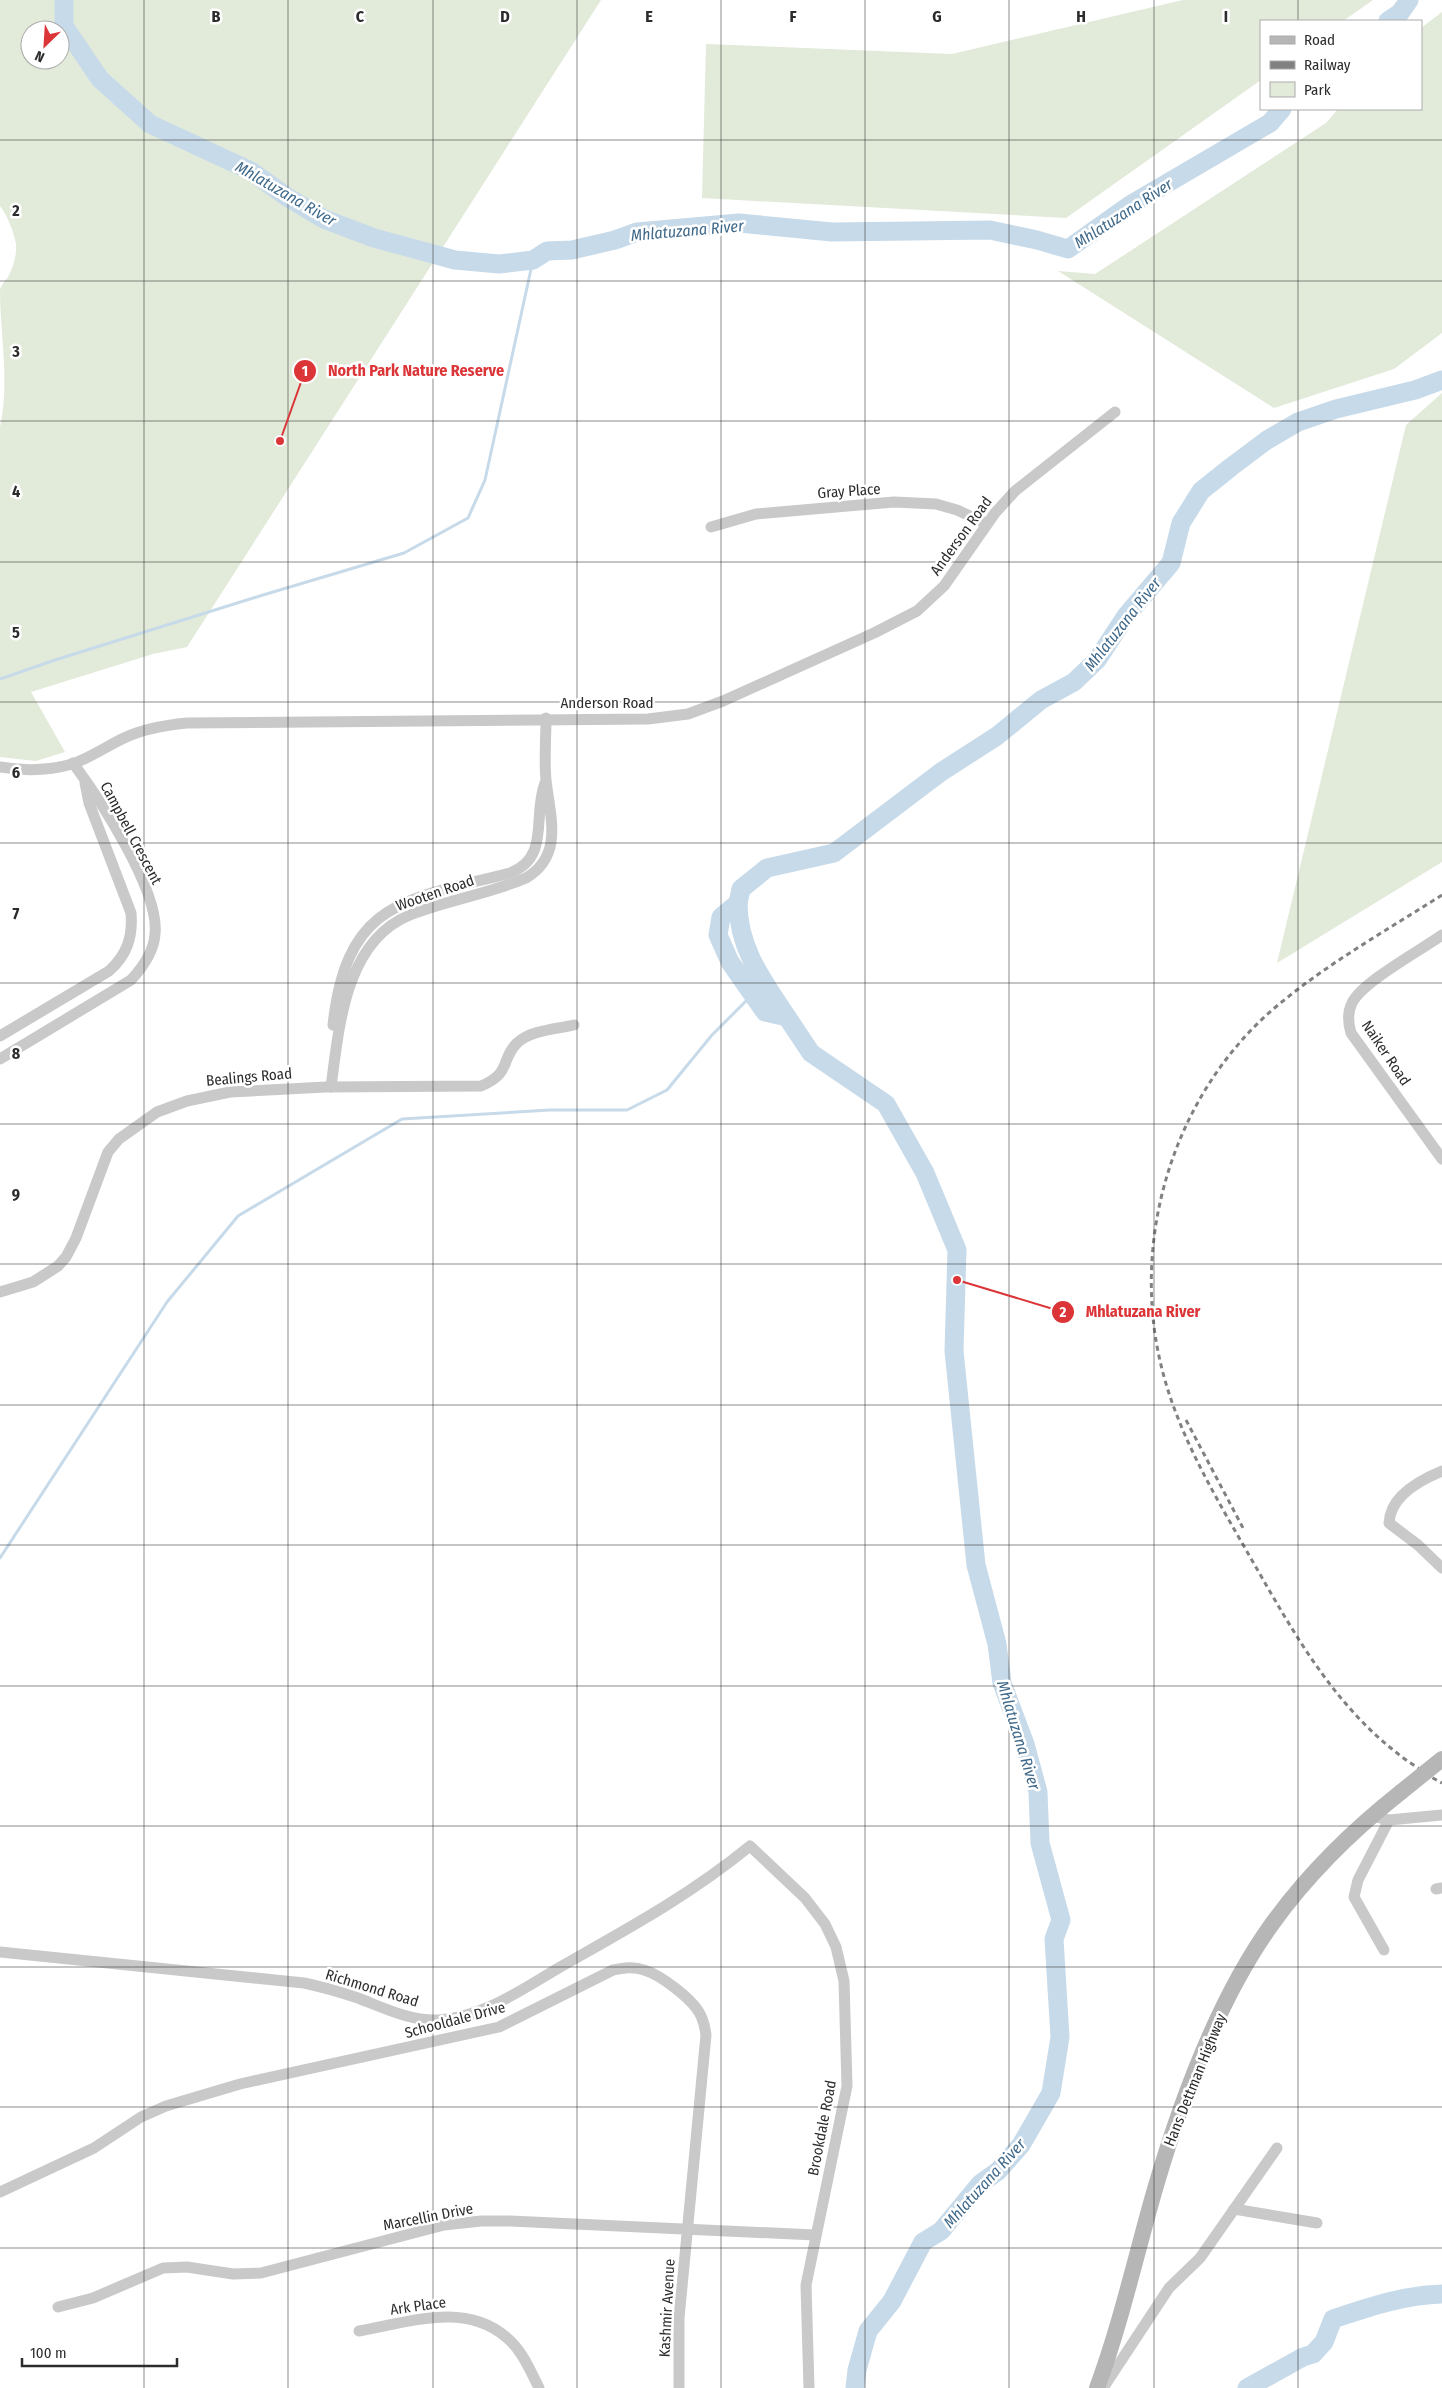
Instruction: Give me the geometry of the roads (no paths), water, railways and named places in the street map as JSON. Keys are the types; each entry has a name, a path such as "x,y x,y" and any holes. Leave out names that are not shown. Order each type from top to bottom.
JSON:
{"street":[{"name":"Anderson Road","path":"0,767 39,770 73,763 126,737 171,725 669,717 688,714 723,701 874,633 918,611 944,586 987,524 1015,491 1115,412"},
{"name":"Gray Place","path":"711,527 756,514 911,502 936,504 950,508 987,524"},
{"name":"Wooten Road","path":"328,1087 339,994 345,967 356,942 371,924 395,907 510,873 527,864 535,853 539,808 546,779 546,718"},
{"name":"Campbell Crescent","path":"0,1059 131,980 142,968 154,943 156,919 142,880 123,842 85,779 73,763"},
{"name":"Campbell Crescent","path":"0,1036 109,971 118,962 130,940 131,913 89,803 85,779"},
{"name":"Naiker Road","path":"1442,936 1365,986 1352,1003 1348,1023 1351,1033 1442,1159"},
{"name":"Bealings Road","path":"0,1292 33,1282 49,1274 66,1257 76,1238 108,1152 133,1127 157,1112 208,1095 328,1087 480,1086 496,1078 517,1043 541,1032 574,1025"},
{"path":"1442,1471 1429,1476 1407,1490 1392,1510 1389,1523 1418,1545 1442,1568"},
{"name":"Hans Dettman Highway","path":"1097,2388 1116,2332 1168,2148 1212,2030 1246,1966 1272,1924 1336,1848 1371,1816 1442,1759"},
{"path":"1371,1816 1389,1820 1442,1815"},
{"path":"1384,1950 1354,1897 1358,1880 1389,1820"},
{"name":"Richmond Road","path":"0,1952 304,1983 330,1989 396,2013 417,2018 438,2020 456,2018 476,2012 520,1990 660,1910 701,1884 750,1846"},
{"name":"Brookdale Road","path":"750,1846 814,1909 825,1924 836,1947 843,1972 847,2027 847,2086 806,2285 809,2388"},
{"name":"Schooldale Drive","path":"0,2192 94,2148 141,2117 166,2106 225,2088 499,2027 613,1970 633,1968 643,1969 675,1989 691,2003 701,2015 705,2025 705,2050 687,2229"},
{"path":"1104,2388 1169,2288 1200,2258 1277,2148"},
{"path":"1234,2209 1318,2222"},
{"name":"Marcellin Drive","path":"58,2307 94,2298 163,2268 187,2267 233,2274 261,2273 394,2238 462,2223 518,2222 815,2235"},
{"name":"Kashmir Avenue","path":"678,2388 679,2318 687,2229"},
{"name":"Ark Place","path":"359,2331 448,2316 477,2320 507,2337 527,2364 539,2388"}],"waterway":[{"name":"Mhlatuzana River","path":"64,0 64,26 100,79 150,124 251,171 287,197 324,219 374,238 455,260 499,264 533,260 547,251 572,250 615,240 637,232 739,223 832,232 990,230 1068,249 1130,205 1270,123 1281,110"},
{"name":"Mhlatuzana River","path":"1390,20 1400,13 1409,0"},
{"path":"0,679 263,595 404,553 468,518 485,480 533,260"},
{"name":"Mhlatuzana River","path":"855,2388 857,2370 868,2331 892,2301 923,2242 941,2231 980,2184 998,2171 1021,2145 1051,2093 1060,2037 1054,1939 1061,1920 1040,1843 1038,1792 1025,1744 1002,1683 997,1644 976,1565 954,1351 957,1250 925,1173 886,1104 811,1053 787,1017 765,1012 730,962 718,935 721,917 738,903 741,889 767,868 834,853 941,772 997,736 1041,700 1074,682 1097,660 1126,616 1171,563 1181,523 1201,491 1267,440 1298,422 1336,409 1415,390 1442,380"},
{"name":"Mhlatuzana River","path":"738,903 742,935 747,949 761,977 787,1017"},
{"path":"0,1558 167,1302 238,1216 402,1119 550,1110 627,1110 667,1090 712,1035 752,995"},
{"name":"Mhlatuzana River","path":"1247,2388 1303,2357 1313,2354 1324,2342 1333,2319 1400,2299 1442,2294"}],"railway":[{"path":"1442,895 1354,950 1312,979 1271,1011 1235,1048 1205,1090 1182,1136 1165,1184 1154,1234 1151,1286 1155,1337 1167,1387 1184,1433 1205,1477 1285,1618 1320,1671 1360,1720 1383,1742 1409,1762 1442,1783"},
{"path":"1186,1420 1243,1528"}],"place":[{"name":"North Park Nature Reserve","path":"280,441"},
{"name":"Mhlatuzana River","path":"957,1280"}]}
